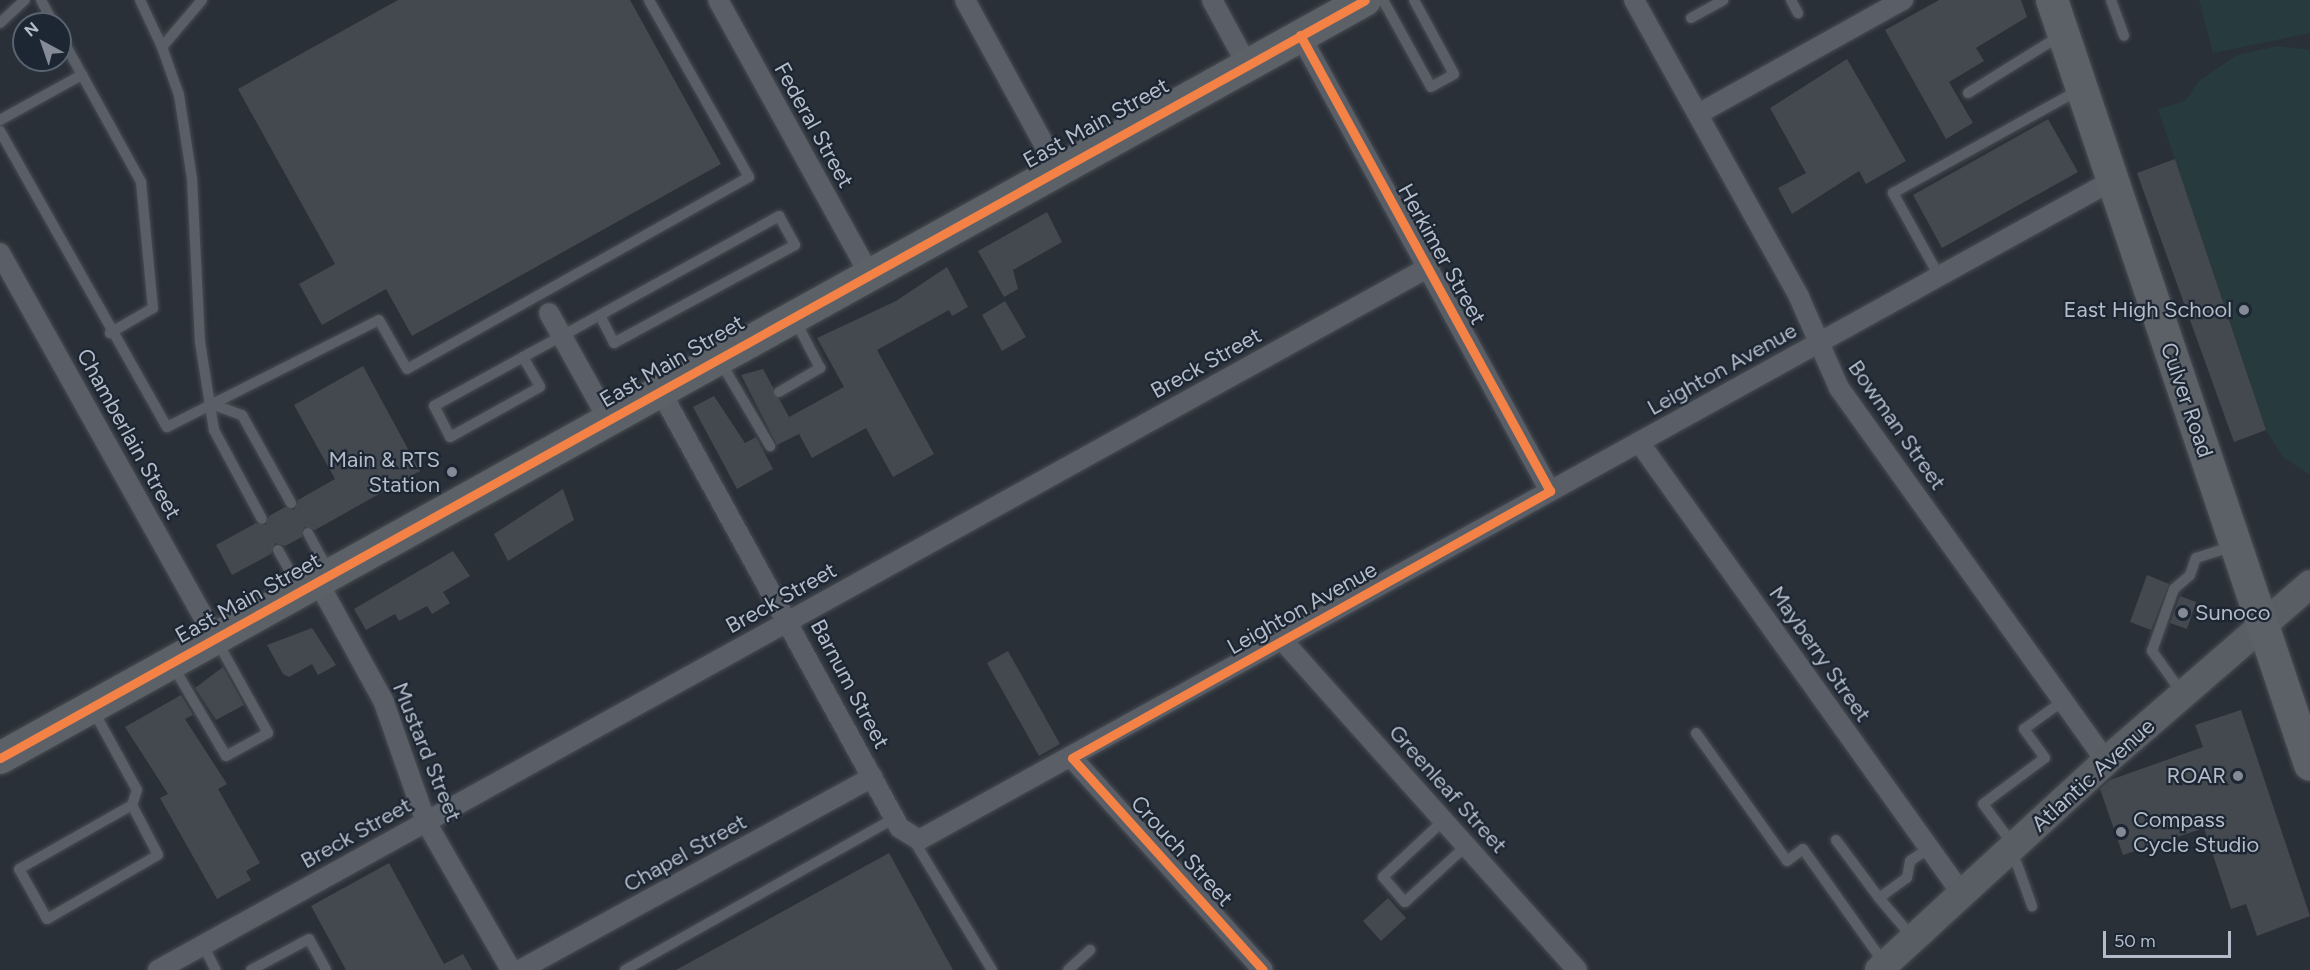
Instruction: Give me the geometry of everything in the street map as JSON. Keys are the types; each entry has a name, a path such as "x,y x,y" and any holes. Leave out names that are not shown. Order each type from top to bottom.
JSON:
{"main road":[{"name":"Culver Road","path":"2052,0 2310,765"},
{"name":"East Main Street","path":"0,757 661,392 792,314 1299,35 1347,4"},
{"name":"Atlantic Avenue","path":"1882,967 2106,761 2310,584"}],"street":[{"name":"Federal Street","path":"718,0 868,273"},
{"path":"965,0 1057,168"},
{"path":"1212,0 1246,63"},
{"name":"Bowman Street","path":"1634,0 1799,297 1839,388 2106,761"},
{"path":"1698,114 1903,0"},
{"name":"Herkimer Street","path":"1299,35 1550,491"},
{"name":"Leighton Avenue","path":"913,839 930,836 2113,180"},
{"name":"Chamberlain Street","path":"0,253 216,639"},
{"name":"Breck Street","path":"158,970 1427,268"},
{"path":"549,313 609,421"},
{"name":"Barnum Street","path":"661,392 789,621 895,818 913,839"},
{"name":"Mayberry Street","path":"1640,442 1962,894"},
{"name":"Mustard Street","path":"316,583 383,700 426,822 511,970"},
{"name":"Greenleaf Street","path":"1282,641 1577,970"},
{"name":"Crouch Street","path":"1072,758 1263,970"},
{"name":"Chapel Street","path":"520,970 873,777"}],"lane":[{"path":"0,23 25,0"},
{"path":"140,0 162,47 179,95 192,180 200,342 214,405 214,430 262,519"},
{"path":"162,47 202,0"},
{"path":"0,131 110,333 167,427 379,320 407,369 749,177 649,0"},
{"path":"1383,0 1431,87 1454,74 1414,0"},
{"path":"1690,18 1723,0"},
{"path":"1791,0 1798,13"},
{"path":"2111,0 2124,36"},
{"path":"1968,93 2063,34"},
{"path":"72,57 141,182 153,308 110,333"},
{"path":"0,120 82,75"},
{"path":"1940,276 1893,193 2082,88"},
{"path":"523,357 540,387 450,437 434,406 779,216 795,245 614,343 600,315"},
{"path":"539,295 549,313"},
{"path":"779,392 820,368 792,314"},
{"path":"719,359 770,446"},
{"path":"214,405 242,415 291,503"},
{"path":"308,533 316,583"},
{"path":"2182,693 2151,651 2170,600 2196,558 2236,545"},
{"path":"278,550 316,583"},
{"path":"172,663 226,756 268,733 216,639"},
{"path":"2032,906 2017,864 1983,804 2045,758 2024,729 2063,701"},
{"path":"91,707 137,790 132,805 19,869 47,919 158,855 132,805"},
{"path":"1696,733 1787,861 1803,849 1882,967"},
{"path":"625,970 895,818"},
{"path":"1443,821 1383,877 1405,902 1466,846"},
{"path":"913,839 992,970"},
{"path":"1836,840 1879,898 1914,939"},
{"path":"1879,898 1907,878 1910,861 1929,848"},
{"path":"251,970 309,939 326,970"},
{"path":"203,945 216,970"},
{"path":"1068,970 1090,950"}],"green space":[{"path":"2199,0 2310,0 2310,33 2213,53"},
{"path":"2278,46 2310,50 2310,475 2282,456 2266,430 2158,109 2185,101 2199,81 2237,55"}],"building":[{"path":"398,0 630,0 721,164 412,336 386,289 322,325 299,284 335,264 238,89"},
{"path":"1939,0 2021,0 2027,17 1976,48 1984,61 1949,82 1973,123 1946,139 1885,30"},
{"path":"1847,59 1906,161 1866,184 1859,171 1792,214 1778,188 1806,173 1770,108"},
{"path":"2048,119 2078,172 1942,248 1913,195"},
{"path":"2175,159 2266,430 2234,442 2137,173"},
{"path":"1047,212 1062,242 1013,270 1018,289 1004,297 978,251"},
{"path":"947,267 968,307 952,316 949,310 877,350 934,454 893,477 866,428 812,458 799,434 777,445 741,375 763,369 789,417 844,387 817,338 896,301"},
{"path":"1005,301 1026,337 1002,351 982,315"},
{"path":"363,366 420,471 315,530 304,527 302,537 285,546 275,543 271,554 232,575 216,545 256,523 266,525 269,516 285,507 294,510 298,500 335,479 294,405"},
{"path":"714,396 745,443 756,437 773,469 737,489 693,407"},
{"path":"563,489 574,520 508,561 494,534"},
{"path":"453,551 470,576 443,592 450,603 432,614 427,606 399,621 395,614 366,630 354,609"},
{"path":"2147,575 2169,584 2151,630 2130,622"},
{"path":"2180,596 2196,602 2187,629 2170,623"},
{"path":"312,628 336,665 318,675 312,664 289,677 283,674 267,645"},
{"path":"1008,651 1060,744 1039,756 987,663"},
{"path":"223,667 244,705 216,720 195,688"},
{"path":"181,695 193,715 185,719 227,784 218,789 260,863 246,871 251,880 217,899 160,798 168,794 125,727"},
{"path":"2241,710 2310,916 2257,936 2246,904 2231,909 2204,828 2123,855 2100,789 2110,780 2203,747 2195,725"},
{"path":"889,853 953,970 676,970"},
{"path":"389,863 444,964 463,954 472,970 346,970 311,906"},
{"path":"1388,898 1406,918 1381,941 1363,921"}],"cycle path":[{"path":"0,758 1365,0"},
{"path":"1263,970 1072,758 1550,491 1300,35"}],"place":[{"name":"East High School","path":"2244,310"},
{"name":"Main & RTS Station","path":"452,472"},
{"name":"Sunoco","path":"2183,613"},
{"name":"ROAR","path":"2238,776"},
{"name":"Compass Cycle Studio","path":"2121,832"}]}
